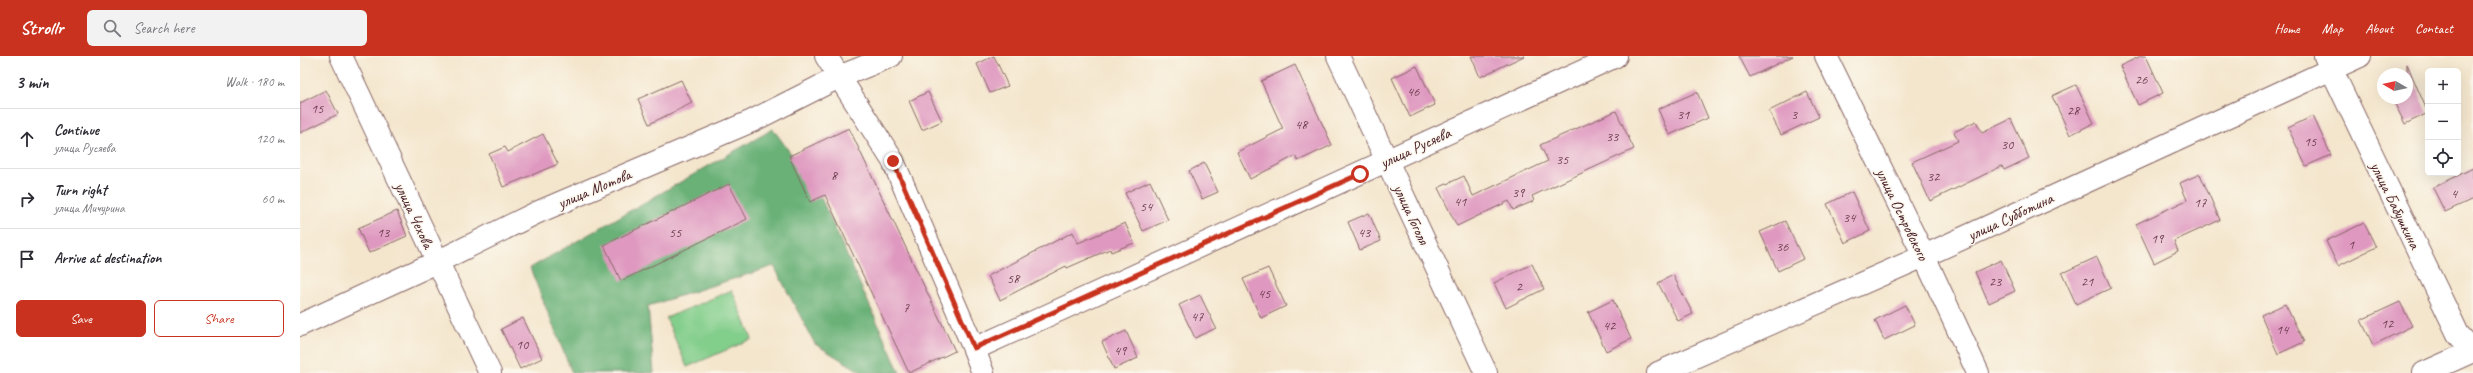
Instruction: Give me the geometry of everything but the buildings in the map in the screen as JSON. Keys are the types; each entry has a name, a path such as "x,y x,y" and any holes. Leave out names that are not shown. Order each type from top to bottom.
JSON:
{"street":[{"name":"улица Чехова","path":"341,56 490,373"},
{"path":"826,56 893,161 974,348 983,373"},
{"name":"улица Мотова","path":"300,325 437,262 536,213 752,121 840,77 890,56"},
{"name":"улица Гоголя","path":"1338,56 1486,373"},
{"name":"улица Русяева","path":"974,348 1616,56"},
{"name":"улица Островского","path":"1826,56 1924,256 1978,373"},
{"name":"улица Субботина","path":"1658,373 1924,256 2328,63 2360,56"},
{"name":"улица Бабушкина","path":"2328,63 2458,334 2473,351"},
{"path":"2424,373 2473,351"}],"green space":[{"path":"773,129 818,191 900,373 863,373 815,344 774,266 648,306 654,373 572,373 530,268"},
{"path":"732,290 752,339 687,367 666,318"}],"route":[{"path":"893,161 974,348 1360,174"}]}
